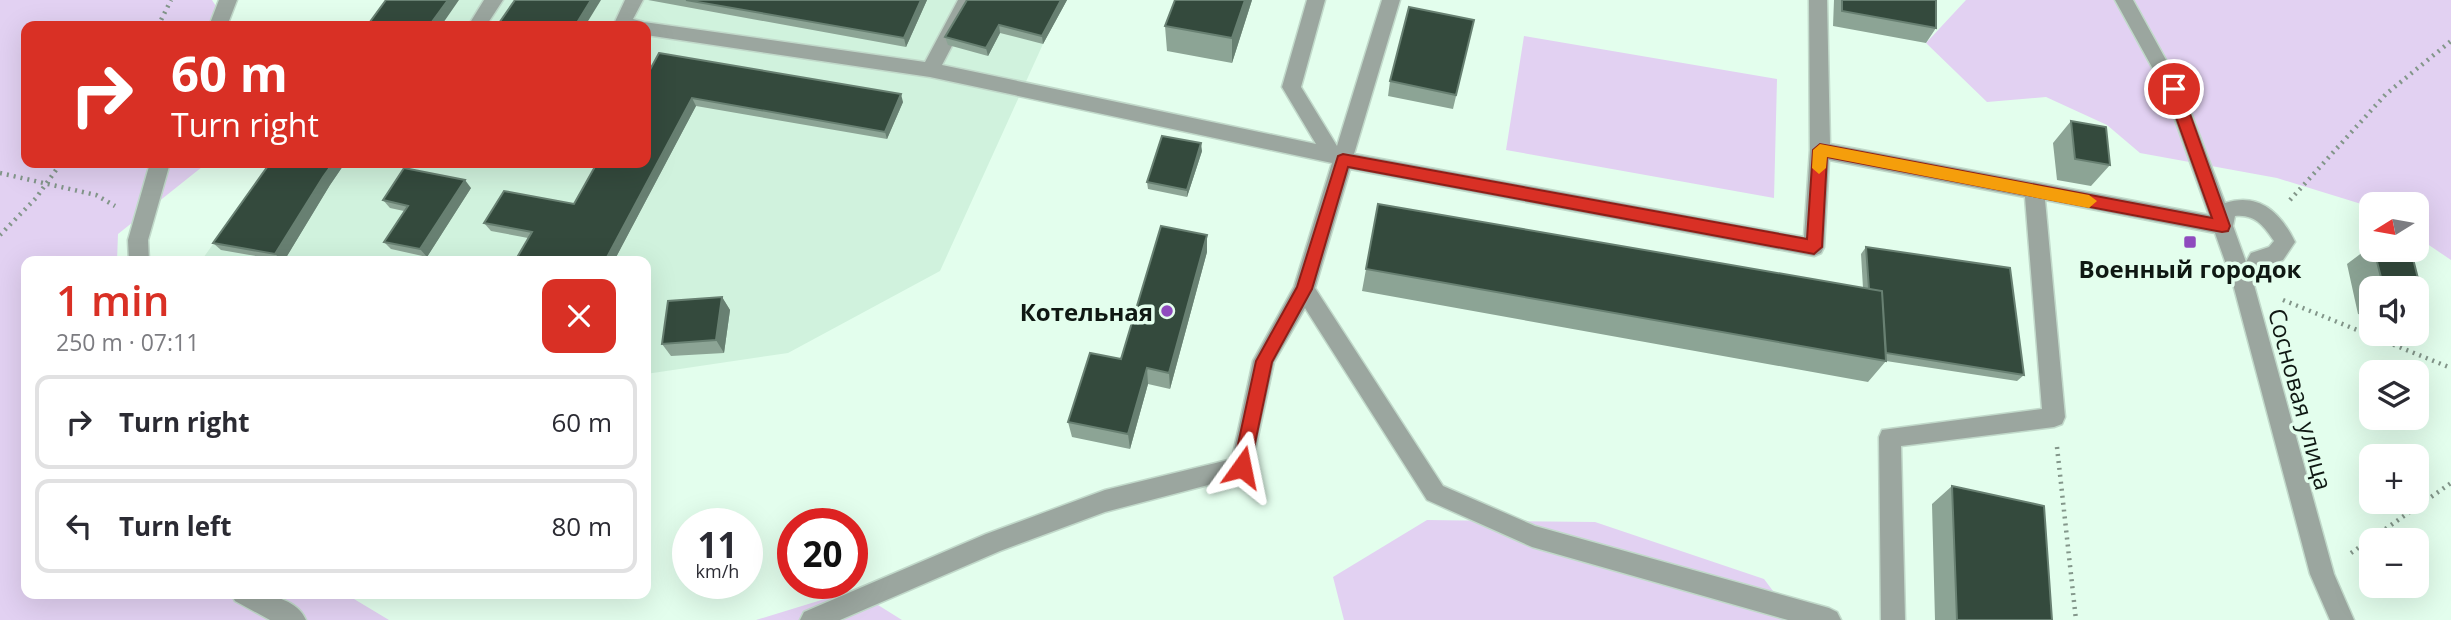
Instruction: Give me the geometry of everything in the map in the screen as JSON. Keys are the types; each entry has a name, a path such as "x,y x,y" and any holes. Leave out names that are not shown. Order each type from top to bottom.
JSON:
{"street":[{"path":"220,21 228,0"},
{"path":"480,21 494,0"},
{"path":"627,21 634,0"},
{"path":"930,70 967,0"},
{"path":"1316,0 1291,87 1338,158"},
{"path":"812,620 994,542 1105,501 1242,467 1264,361 1304,289 1338,158 1391,0"},
{"path":"651,29 930,70 1338,158 1814,247 1820,150 1818,0"},
{"name":"Сосновая улица","path":"2124,0 2174,89 2243,284 2322,574 2342,620"},
{"path":"1820,150 2222,226 2226,211 2234,207 2247,207 2273,219 2285,242 2276,254 2258,260 2243,284"},
{"path":"139,256 138,240 159,168"},
{"path":"1893,620 1890,437 2054,417 2034,191"},
{"path":"1304,289 1435,493 1532,536 1829,620"},
{"path":"254,599 294,620"}],"path":[{"path":"160,21 171,0"},
{"path":"2273,219 2344,139 2425,58 2451,41"},
{"path":"0,234 36,198 57,168"},
{"path":"0,173 96,195 127,213 138,240"},
{"path":"2243,284 2451,368"},
{"path":"2054,417 2076,620"},
{"path":"2322,574 2451,483"}],"shaded area":[{"path":"0,0 212,0 226,21 21,21 21,168 201,168 118,234 117,256 21,256 21,599 354,599 389,620 0,620"},
{"path":"388,0 1067,0 1043,44 940,271 788,353 651,373 651,256 205,256 267,168 651,168 651,21 373,21"},
{"path":"1966,0 2451,0 2451,260 2429,245 2429,192 2359,192 2359,203 2277,178 2140,153 2107,125 2046,97 1987,102 1926,43"},
{"path":"1524,36 1777,79 1774,198 1506,150"},
{"path":"1427,520 1595,522 1764,579 1795,620 1344,620 1333,577"},
{"path":"825,599 868,599 902,620 756,620"}],"building":[{"path":"386,0 448,0 433,21 371,21"},
{"path":"515,0 591,0 578,21 500,21"},
{"path":"686,0 921,0 904,38"},
{"path":"967,0 1061,0 1042,36 999,25 986,48 945,37"},
{"path":"1175,0 1245,0 1232,38 1165,26"},
{"path":"1842,0 1936,0 1936,28 1842,11"},
{"path":"1409,7 1474,20 1456,95 1390,81"},
{"path":"659,53 901,94 885,132 692,98 608,256 518,256 532,232 484,223 504,191 574,204 594,168 651,168 651,68"},
{"path":"2071,121 2106,127 2110,165 2075,159"},
{"path":"1162,136 1201,143 1187,190 1147,182"},
{"path":"266,168 329,168 275,254 213,243"},
{"path":"404,168 465,180 420,249 384,242 408,206 383,200"},
{"path":"1378,204 1882,291 1886,361 1366,269"},
{"name":"Котельная","path":"1161,226 1207,235 1169,373 1147,368 1128,434 1068,422 1090,353 1121,359"},
{"path":"1866,247 2010,268 2024,375 1886,353 1882,291 1869,289"},
{"path":"2377,262 2414,262 2417,276 2381,276"},
{"path":"722,297 716,340 662,344 668,301"},
{"path":"1952,486 2044,506 2052,620 1957,620"}],"slow traffic":[{"path":"1819,168 1820,150 2089,201"}],"place":[{"name":"Военный городок","path":"2190,242"},
{"name":"Котельная","path":"1167,311"}],"route":[{"path":"1242,467 1264,361 1304,289 1343,160 1814,247 1820,150 2222,226 2174,89"}]}
